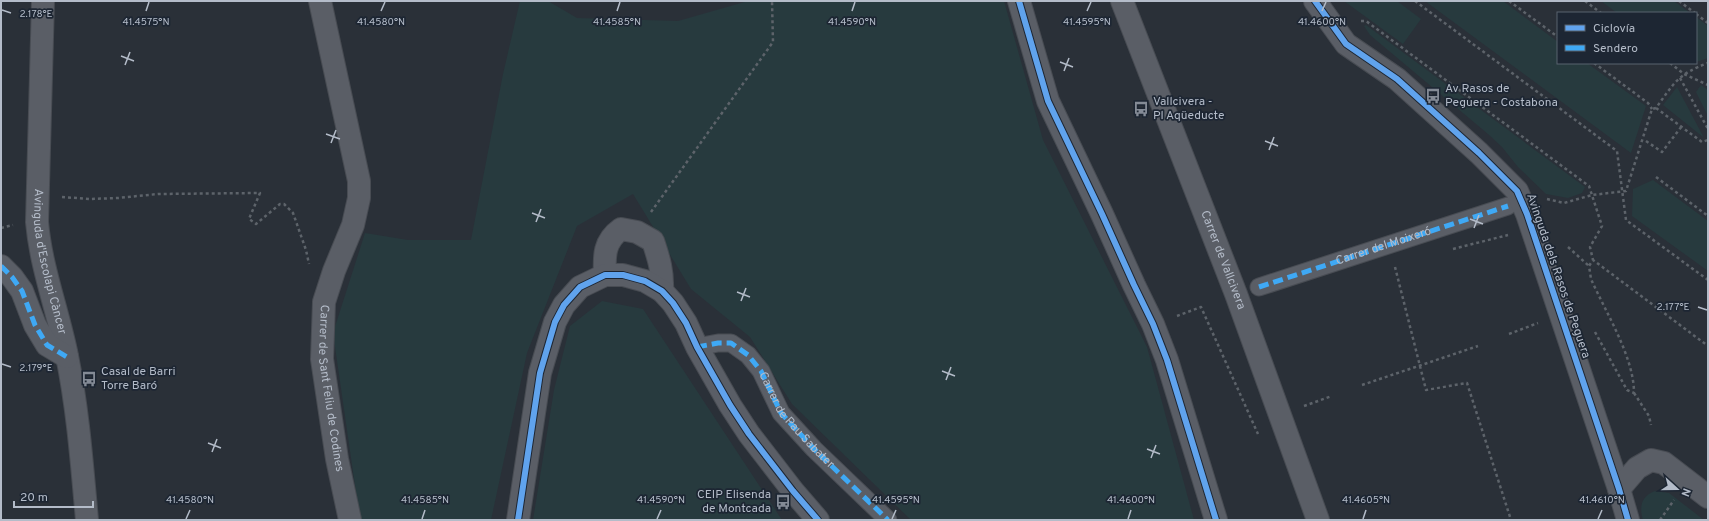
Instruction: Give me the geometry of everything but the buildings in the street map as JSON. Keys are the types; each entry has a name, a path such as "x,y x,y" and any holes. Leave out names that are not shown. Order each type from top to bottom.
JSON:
{"street":[{"name":"Avinguda d'Escolapi Càncer","path":"43,1 37,222 43,262 67,357 78,428 87,520"},
{"name":"Carrer de Sant Feliu de Codines","path":"320,1 359,181 359,198 353,225 334,271 324,302 322,359 337,459 350,520"},
{"path":"1019,1 1048,101 1134,285 1154,324 1167,360 1216,520"},
{"name":"Carrer de Vallcivera","path":"1122,1 1236,294 1318,520"},
{"name":"Avinguda dels Rasos de Peguera","path":"1315,1 1346,44 1397,79 1479,153 1518,191 1619,489 1628,520"},
{"name":"Carrer del Moixeró","path":"1259,287 1508,206"},
{"path":"605,274 604,260 607,245 613,235 621,229 637,232 653,241 661,263 663,276 662,291"},
{"path":"1,266 12,277 22,292 35,325 47,345 67,357"},
{"path":"518,520 540,373 555,322 564,305 580,288 605,274 623,275 645,281 662,291 673,303 686,323 697,347 730,405 793,491 818,520"},
{"name":"Carrer de Pau Sabater","path":"697,347 718,343 731,343 748,355 761,371 781,413 814,449 888,520"},
{"path":"1619,489 1637,468 1651,460 1664,463 1708,496"}],"path":[{"path":"662,198 773,42 772,1"},
{"path":"1415,1 1617,151 1621,191 1626,220 1708,280"},
{"path":"1510,1 1557,36"},
{"path":"1585,1 1600,12"},
{"path":"1679,1 1695,12"},
{"path":"1697,14 1708,22"},
{"path":"1359,21 1366,21 1589,186 1602,226 1590,247 1593,260 1708,346"},
{"path":"1652,109 1656,108 1673,83 1690,70 1708,63"},
{"path":"1595,64 1648,103 1652,109"},
{"path":"1671,64 1684,74 1708,85"},
{"path":"1680,78 1708,129"},
{"path":"1656,108 1702,142 1708,140"},
{"path":"1545,199 1564,203 1592,195 1626,191 1652,109"},
{"path":"1646,141 1662,152 1682,126"},
{"path":"1656,177 1708,216"},
{"path":"55,197 90,199 158,194 260,192 249,219 256,224 280,204 284,204 293,213 306,250 310,268"},
{"path":"1452,250 1510,234"},
{"path":"1389,245 1426,390 1467,383 1511,520"},
{"path":"1568,247 1589,266 1593,260"},
{"path":"1154,324 1201,307 1259,435"},
{"path":"1509,334 1544,320"},
{"path":"1362,385 1478,346"},
{"path":"1304,406 1332,396"},
{"path":"1660,520 1675,500"}],"green space":[{"path":"520,1 548,1 577,18 678,21 748,1 1004,1 1043,140 1147,347 1194,520 911,520 792,404 750,337 691,289 633,194 577,226 527,353 491,520 360,520 333,333 365,233 408,240 471,240 503,74"},
{"path":"1344,1 1397,1 1421,19 1403,44"},
{"path":"1425,1 1503,1 1557,41 1557,64 1588,64 1646,106 1631,153"},
{"path":"1601,1 1674,1 1689,12 1616,12"},
{"path":"1697,18 1708,26 1708,58 1697,62"},
{"path":"1366,25 1585,187 1582,193 1568,198 1546,194 1518,167 1502,147 1488,134 1370,35 1364,26"},
{"path":"1701,85 1708,90 1708,116 1696,92"},
{"path":"1677,87 1703,136 1703,137 1663,105"},
{"path":"1653,180 1708,221 1708,271 1632,216 1633,189"},
{"path":"602,301 643,309 782,520 533,520 554,390 570,326"},
{"path":"1655,491 1669,493 1704,520 1643,520 1641,511 1642,502 1650,493"}],"marked path":[{"path":"1259,287 1508,206"},
{"path":"1,266 12,277 22,291 35,325 47,345 67,357"},
{"path":"697,347 718,343 731,343 748,355 761,371 781,413 814,449 888,520"}],"cycle path":[{"path":"1019,1 1048,101 1153,324 1167,360 1216,520"},
{"path":"1315,1 1346,44 1397,79 1479,153 1517,191 1527,214 1628,520"},
{"path":"518,520 540,373 555,322 564,305 580,287 605,275 623,275 645,281 662,291 673,303 686,323 697,347 730,405 749,434 793,491 818,520"}],"place":[{"name":"Av Rasos de Peguera - Costabona","path":"1433,96"},
{"name":"Vallcivera - Pl Aqüeducte","path":"1141,109"},
{"name":"Casal de Barri Torre Baró","path":"89,379"},
{"name":"CEIP Elisenda de Montcada","path":"783,502"}]}
